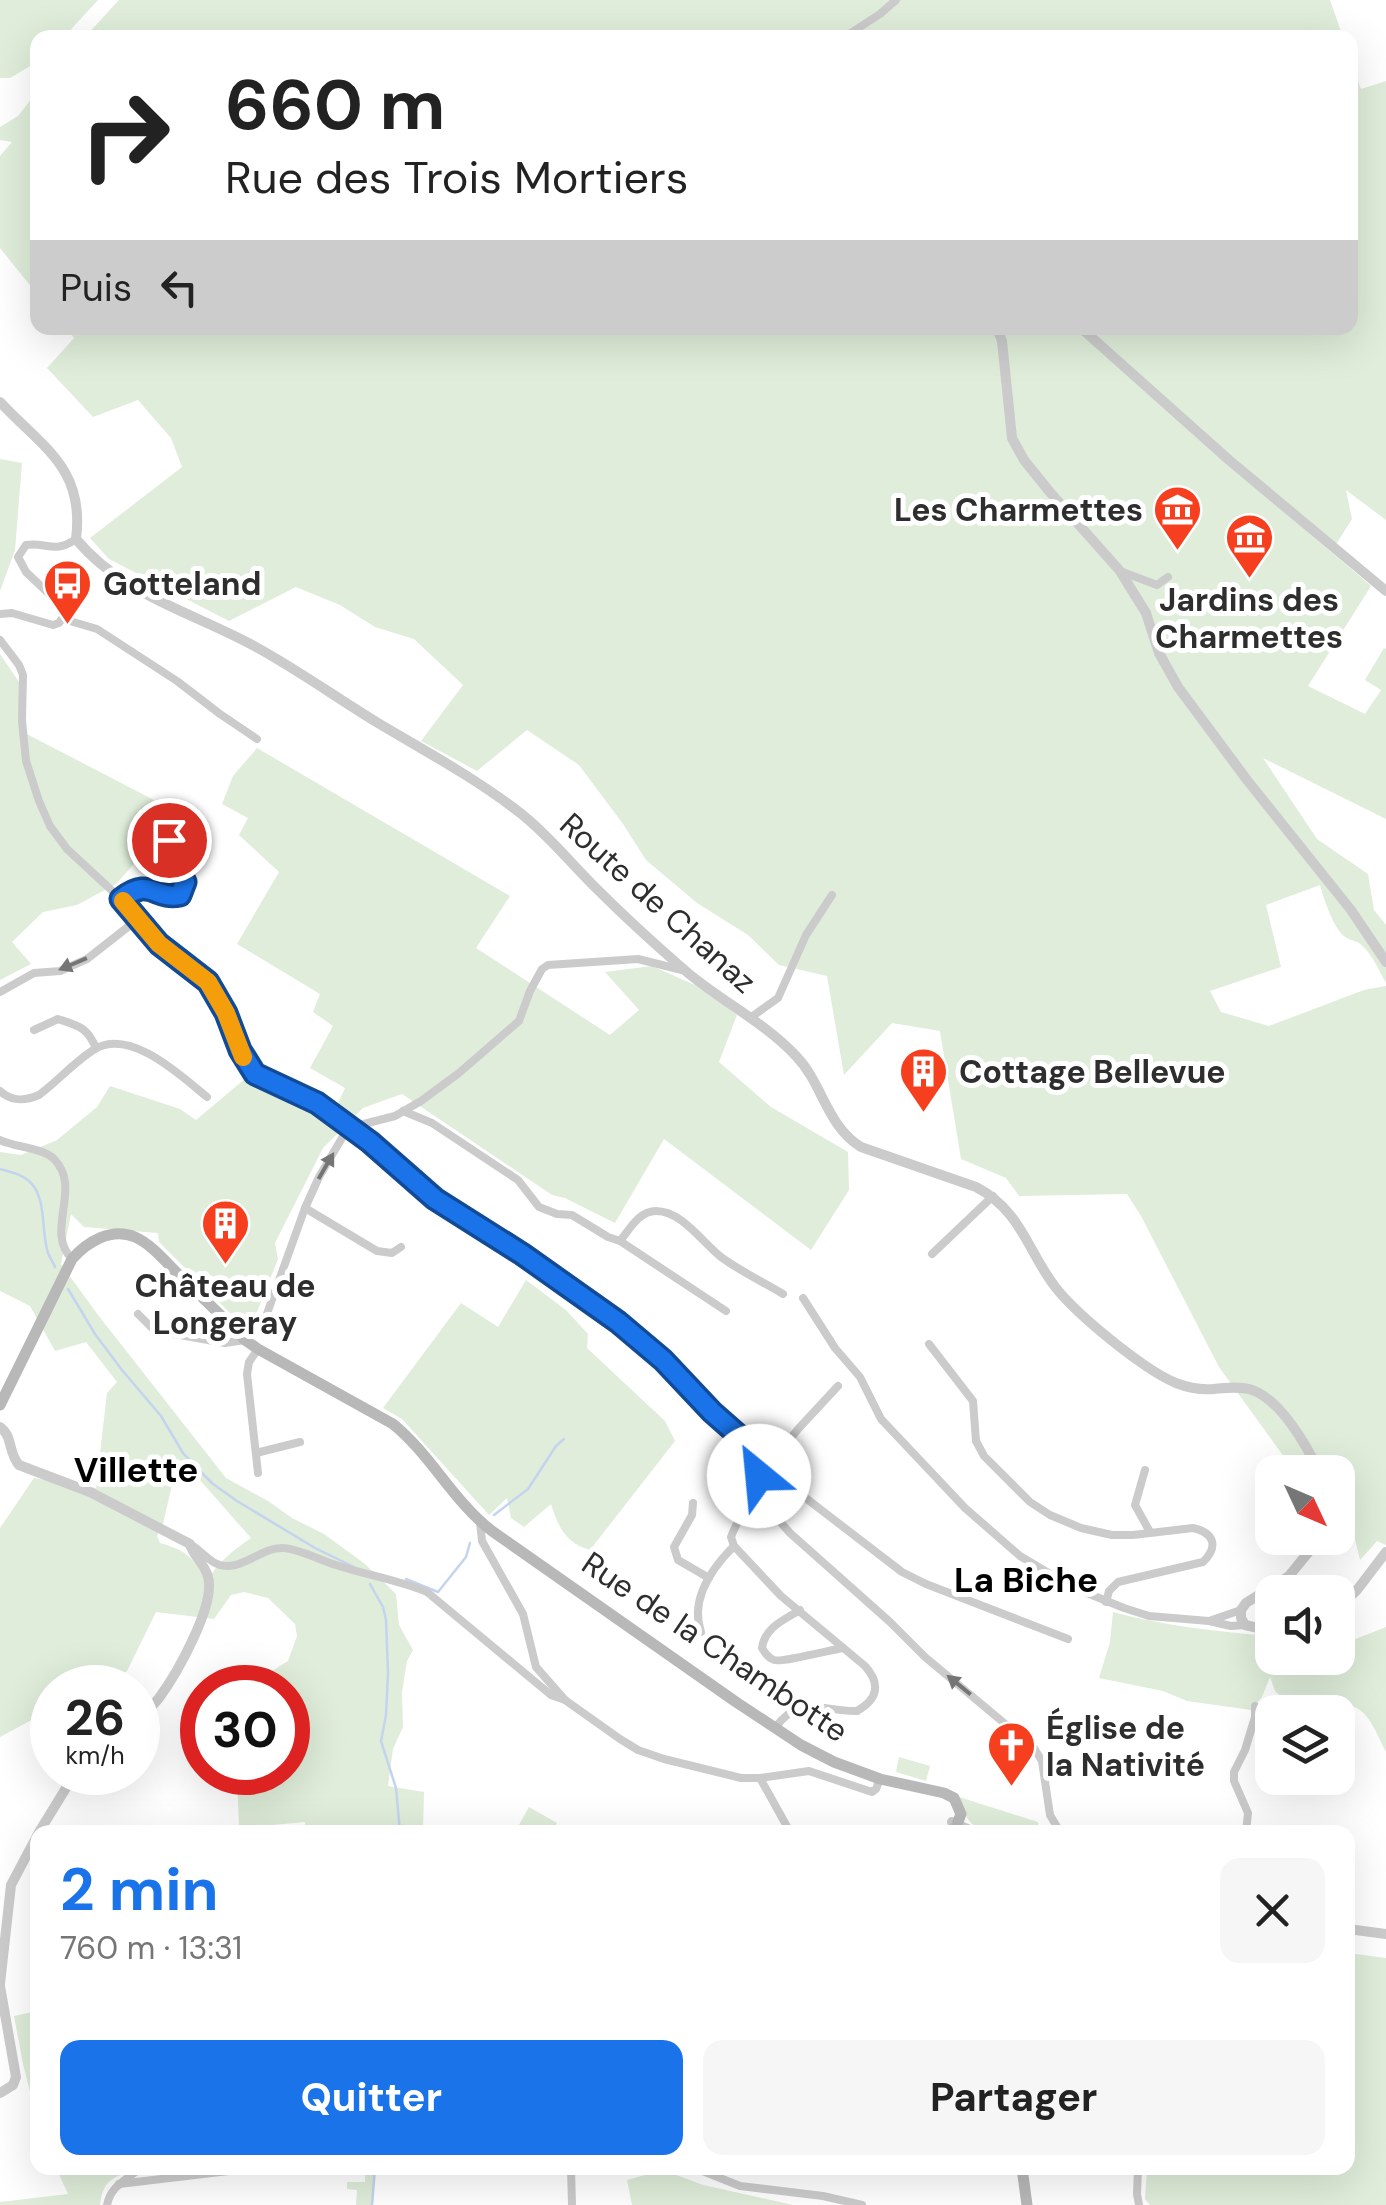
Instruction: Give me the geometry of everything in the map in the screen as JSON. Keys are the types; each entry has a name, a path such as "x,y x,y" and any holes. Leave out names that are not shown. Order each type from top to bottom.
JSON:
{"main road":[{"name":"Rue de la Chambotte","path":"72,1259 82,1248 105,1236 122,1234 137,1238 245,1340 407,1435 480,1522 775,1728 834,1762 932,1792 952,1809 952,1825"},
{"path":"0,1405 72,1259"},
{"path":"1023,2175 1027,2205"}],"street":[{"path":"855,30 896,0"},
{"path":"1000,335 1012,438 1024,460 1120,571 1146,613 1159,653 1178,687 1246,780 1351,910 1386,962"},
{"path":"1089,335 1229,460 1386,591"},
{"path":"0,402 52,454 72,486 76,540 56,548 26,545 18,557 26,572 63,607 63,619"},
{"name":"Route de Chanaz","path":"76,540 102,565 142,592 254,645 519,812 686,971 780,1041 803,1064 834,1122 853,1142 993,1196 1019,1224 1069,1302 1141,1363 1168,1381 1200,1390 1252,1389 1263,1395 1296,1430 1310,1455"},
{"path":"1120,571 1156,585 1168,578"},
{"path":"0,614 12,613 53,624 63,619 96,629 177,681 256,739"},
{"path":"0,640 23,674 26,760 50,826 67,849 121,899 159,944 208,982 255,1074 317,1103 352,1127 435,1199 522,1254 644,1343 753,1451 759,1470 754,1492 734,1527 734,1546 780,1596 865,1666 876,1686 870,1701 857,1711 799,1708 784,1716 775,1728"},
{"path":"121,899 142,888 171,897 180,895 185,882 167,850 169,840 176,834 195,834 198,830 186,816"},
{"path":"750,1018 778,998 806,934 832,895"},
{"path":"0,992 34,973 60,971 87,959 138,919"},
{"path":"138,1314 163,1332 225,1342 245,1340 264,1322 319,1176 352,1127 395,1116 460,1073 519,1021 538,976 548,966 638,959 686,971"},
{"path":"34,1030 58,1019 90,1034 96,1048"},
{"path":"0,1092 28,1100 96,1048 111,1043 150,1054 207,1097"},
{"path":"403,1111 432,1123 518,1180 539,1207 572,1215 620,1241 726,1311"},
{"path":"0,1140 55,1159 66,1185 61,1241 72,1259"},
{"path":"932,1254 993,1196"},
{"path":"305,1208 377,1251 392,1253 401,1247"},
{"path":"620,1241 645,1213 666,1213 678,1218 722,1257 783,1294"},
{"path":"803,1298 835,1348 860,1377 881,1419 965,1508 1020,1556 1072,1587 1149,1616 1255,1627"},
{"path":"929,1344 973,1401 976,1441 984,1456 1030,1502 1081,1528 1112,1535 1192,1528 1210,1536 1212,1554 1204,1562 1118,1582 1106,1602"},
{"path":"258,1349 246,1374 258,1473"},
{"path":"759,1470 771,1462 838,1386"},
{"path":"0,1427 5,1430 12,1456 19,1465 90,1492 190,1544 216,1564 241,1564 256,1554 284,1548 427,1592 551,1695 638,1750 741,1778 809,1771 872,1792 880,1779"},
{"path":"256,1453 300,1442"},
{"path":"759,1470 777,1476 902,1572 1068,1639"},
{"path":"1146,1470 1134,1505 1150,1532"},
{"path":"754,1492 790,1533 925,1658 1034,1748 1042,1761 1050,1815 1056,1825"},
{"path":"694,1503 692,1515 674,1546 678,1560 709,1578"},
{"path":"480,1522 482,1541 523,1614 536,1667 564,1700"},
{"path":"160,1697 202,1622 209,1591 209,1579 190,1544"},
{"path":"701,1632 696,1620 703,1587 734,1546"},
{"path":"1355,1592 1386,1552"},
{"path":"1209,1621 1241,1610 1289,1576 1306,1555"},
{"path":"800,1610 769,1630 762,1648 767,1656 776,1662 786,1661 842,1648"},
{"path":"1241,1610 1245,1624"},
{"path":"1247,1825 1248,1814 1234,1772 1249,1739 1254,1706"},
{"path":"760,1778 786,1825"},
{"path":"43,1825 62,1795"},
{"path":"0,2093 13,2085 16,2077 0,1985 11,1886 30,1849"},
{"path":"1355,1930 1386,1934"},
{"path":"107,2205 109,2196 131,2175"},
{"path":"168,2175 172,2177"},
{"path":"119,2184 190,2175"},
{"path":"572,2175 572,2205"},
{"path":"712,2175 740,2186 862,2205"},
{"path":"1138,2175 1139,2205"}],"green space":[{"path":"0,0 98,0 70,30 30,30 30,66 10,78 0,78"},
{"path":"119,0 1330,0 1341,30 91,30"},
{"path":"1358,81 1361,89 1386,81 1386,520 1346,490 1352,519 1335,546 1290,517 1371,586 1308,686 1365,714 1381,690 1365,680 1386,649 1386,819 1263,758 1317,839 1368,874 1374,910 1386,925 1386,983 1368,952 1336,926 1320,885 1266,905 1281,967 1210,991 1221,1012 1269,1026 1364,990 1386,986 1386,1545 1377,1541 1360,1560 1355,1539 1355,1455 1283,1455 1219,1367 1127,1194 1019,1196 1006,1178 961,1159 940,1031 892,1023 844,1075 827,976 779,965 748,935 697,903 646,860 579,765 527,730 477,771 421,741 463,685 414,639 375,627 340,605 296,587 229,621 109,559 90,538 182,467 171,438 138,400 93,417 47,368 74,338 72,335 1358,335"},
{"path":"30,101 30,285 0,248 0,156 12,142 0,140 0,127 18,116"},
{"path":"0,459 22,463 15,550 0,591"},
{"path":"0,654 19,682 19,730 152,799 176,817 116,884 77,905 43,912 12,942 31,964 0,980"},
{"path":"257,748 510,896 476,948 610,1035 639,1010 605,972 652,966 706,990 737,1015 719,1062 771,1107 848,1152 849,1190 811,1250 664,1139 615,1223 552,1195 402,1094 363,1108 323,1148 275,1243 278,1259 253,1322 238,1321 159,1242 158,1233 84,1227 71,1214 61,1264 226,1478 324,1534 365,1564 396,1594 399,1625 413,1650 407,1661 402,1692 403,1727 393,1749 388,1786 424,1792 423,1825 239,1825 238,1795 310,1795 310,1665 282,1665 288,1661 297,1636 295,1624 268,1598 244,1592 231,1595 214,1619 156,1612 130,1665 30,1665 30,1721 0,1737 0,1528 34,1478 96,1488 107,1393 117,1382 86,1342 55,1351 30,1306 0,1291 0,1152 21,1155 57,1140 97,1107 110,1086 180,1109 196,1120 246,1078 331,1119 345,1088 310,1068 333,1026 313,1012 320,994 237,944 279,872 239,835 248,818 222,804 233,776","holes":["177,1463 199,1479 251,1538 232,1552 207,1582 188,1556 160,1543 157,1536"]},
{"path":"526,1280 566,1310 588,1334 587,1348 665,1421 675,1441 590,1550 564,1533 551,1504 524,1527 511,1518 507,1498 489,1515 402,1419 383,1408 461,1303 498,1327"},
{"path":"1113,1612 1192,1628 1255,1634 1255,1675 1355,1675 1355,1639 1386,1627 1386,1752 1367,1717 1355,1708 1355,1695 1279,1695 1270,1677 1263,1695 1255,1695 1251,1710 1187,1701 1163,1691 1099,1678 1110,1642"},
{"path":"899,1757 930,1766 926,1781 896,1772"},
{"path":"956,1796 1038,1825 974,1825"},
{"path":"529,1807 557,1823 556,1825 519,1825"},
{"path":"1355,1954 1386,1958 1386,2205 1150,2205 1145,2199 1147,2175 1355,2175"},
{"path":"30,2013 30,2092 23,2064 14,2016"},
{"path":"59,2175 120,2175 107,2184 100,2205 0,2205 0,2202 68,2194"},
{"path":"365,2175 374,2175 372,2205 356,2205 357,2190 347,2189 347,2182 365,2182"},
{"path":"645,2175 676,2175 703,2185 793,2205 632,2205 627,2180"}],"waterway":[{"path":"0,1169 23,1177 35,1189 48,1253 55,1267"},
{"path":"68,1289 95,1334 161,1416 183,1453 213,1484 315,1548 354,1567"},
{"path":"494,1515 528,1489 564,1439"},
{"path":"406,1579 438,1592 466,1557 470,1543"},
{"path":"370,1584 386,1620 388,1673 381,1741 396,1788 399,1825"},
{"path":"372,2205 374,2175"}],"slow traffic":[{"path":"123,901 159,944 208,982 226,1013 243,1057"}],"place":[{"name":"Les Charmettes","path":"1178,552"},
{"name":"Jardins des Charmettes","path":"1249,580"},
{"name":"Gotteland","path":"68,626"},
{"name":"Cottage Bellevue","path":"924,1114"},
{"name":"Château de Longeray","path":"225,1266"},
{"name":"Église de la Nativité","path":"1011,1788"}],"district":[{"name":"Villette","path":"136,1470"},
{"name":"La Biche","path":"1026,1580"}],"route":[{"path":"169,840 167,850 185,882 180,895 171,897 142,888 121,899 159,944 208,982 255,1074 317,1103 352,1127 435,1199 490,1232 618,1322 663,1360 746,1442 757,1460 759,1476"}]}
